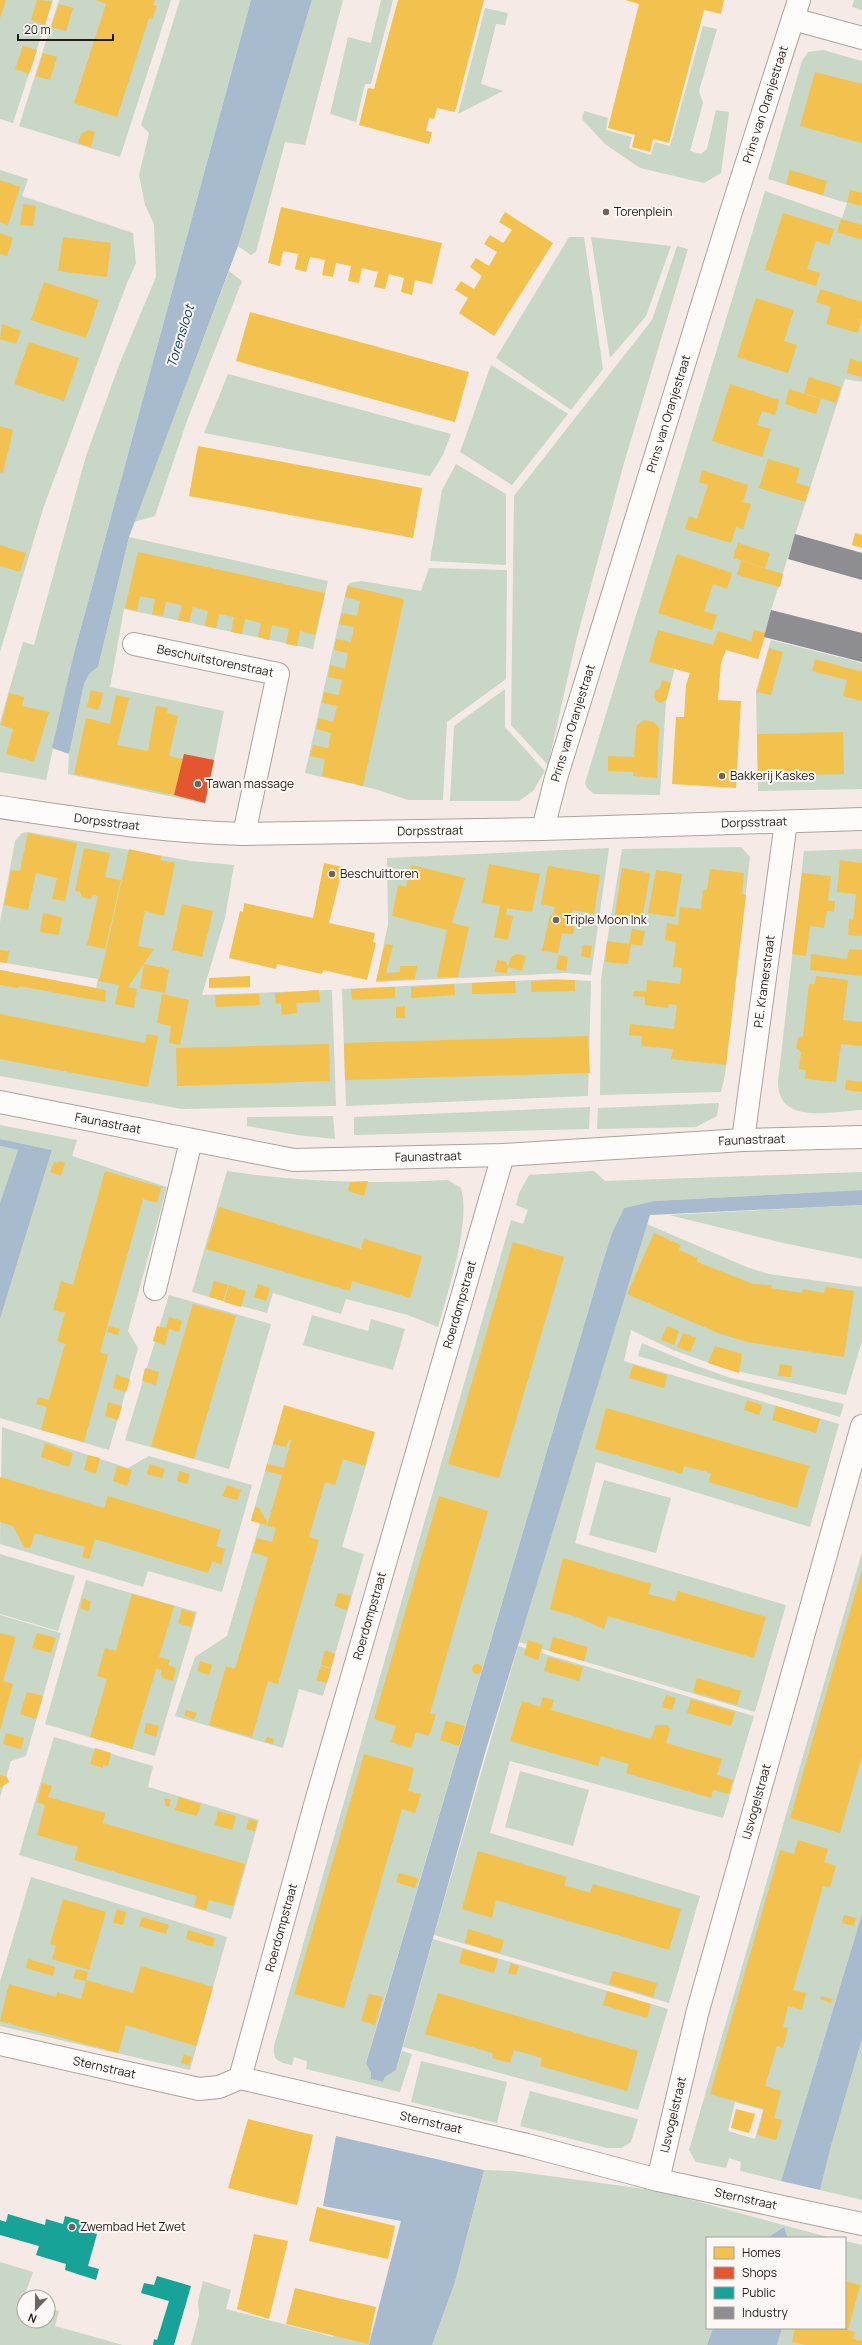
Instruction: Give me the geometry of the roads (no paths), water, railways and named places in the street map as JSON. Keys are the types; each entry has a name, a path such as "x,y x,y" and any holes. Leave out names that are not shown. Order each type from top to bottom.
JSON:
{"street":[{"path":"796,10 862,38"},
{"name":"Prins van Oranjestraat","path":"543,829 556,778 728,220 796,10"},
{"name":"Beschuitstorenstraat","path":"134,644 278,674 244,834"},
{"name":"Dorpsstraat","path":"0,808 102,822 210,833 244,834 543,829 862,819"},
{"name":"P.E. Kramerstraat","path":"743,1140 786,822"},
{"name":"Faunastraat","path":"0,1102 294,1160 504,1155 743,1140 862,1137"},
{"path":"155,1289 190,1140"},
{"name":"Roerdompstraat","path":"240,2078 315,1805 504,1155"},
{"name":"IJsvogelstraat","path":"658,2180 708,1976 824,1569 862,1426"},
{"name":"Sternstraat","path":"0,2044 199,2089 219,2088 240,2078 527,2145 658,2180 862,2224"}],"water":[{"name":"Torensloot","path":"251,0 312,0 238,246 129,537 98,667 89,674 84,684 69,754 52,748 73,657"},
{"path":"0,1139 52,1150 0,1319 0,1203 18,1150 0,1146"},
{"path":"862,1190 862,1205 650,1215 485,1753 396,2070 385,2077 383,2082 371,2079 371,2073 366,2063 603,1261 612,1233 624,1208 654,1201"},
{"path":"862,1914 862,2039 820,2190 781,2181"},
{"path":"336,2136 484,2170 455,2282 432,2345 369,2345 401,2221 323,2206"},
{"path":"784,2227 788,2237 769,2237"},
{"path":"713,2329 782,2329 777,2345 707,2345"}],"place":[{"name":"Torenplein","path":"606,212"},
{"name":"Bakkerij Kaskes","path":"722,776"},
{"name":"Tawan massage","path":"198,784"},
{"name":"Beschuittoren","path":"332,874"},
{"name":"Triple Moon Ink","path":"556,920"},
{"name":"Zwembad Het Zwet","path":"72,2227"}]}
